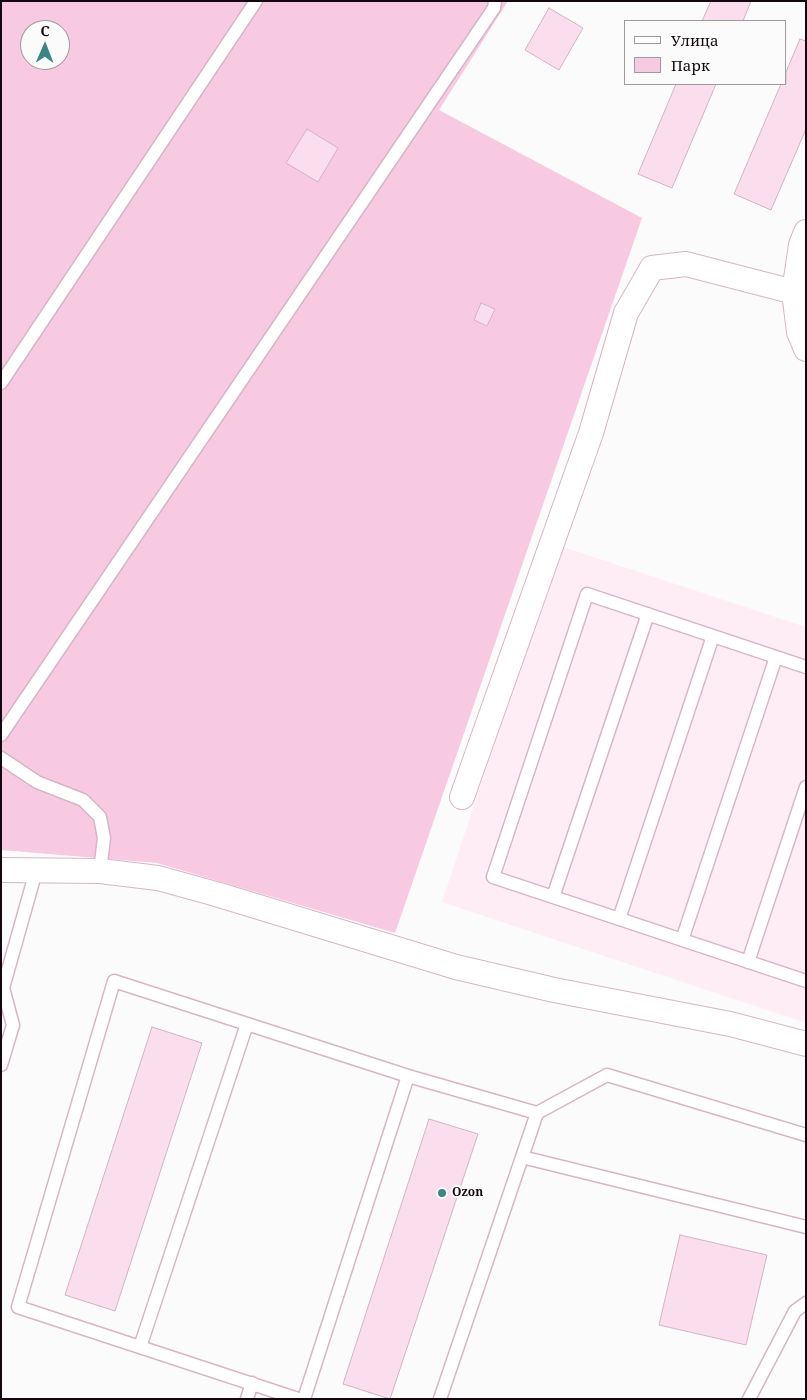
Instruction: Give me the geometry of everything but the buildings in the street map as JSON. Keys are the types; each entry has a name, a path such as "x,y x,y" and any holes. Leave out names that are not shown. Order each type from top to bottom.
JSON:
{"street":[{"path":"806,232 801,245 794,292 799,332 806,349"},
{"path":"462,797 591,433 626,313 652,268 686,264 794,292"},
{"path":"1,870 100,871 158,878 456,967 554,990 730,1024 806,1044"}],"lane":[{"path":"1,383 256,1"},
{"path":"1,735 494,8 495,1"},
{"path":"806,667 587,594 493,877 806,981"},
{"path":"553,897 648,614"},
{"path":"618,919 713,636"},
{"path":"682,940 776,657"},
{"path":"1,758 37,782 83,800 100,817 104,838 100,871"},
{"path":"748,962 806,787"},
{"path":"1,1065 12,1025 3,988 36,871"},
{"path":"298,1399 18,1307 114,981 408,1076 537,1113"},
{"path":"140,1347 247,1024"},
{"path":"440,1399 537,1113 607,1075 806,1135"},
{"path":"304,1399 408,1076"},
{"path":"522,1157 806,1227"},
{"path":"749,1399 795,1311 806,1303"},
{"path":"247,1399 252,1384"}],"shaded area":[{"path":"560,546 806,627 806,1023 442,902"}],"green space":[{"path":"1,1 508,1 439,110 642,218 395,933 157,863 1,850"}],"place":[{"name":"Ozon","path":"442,1193"}]}
